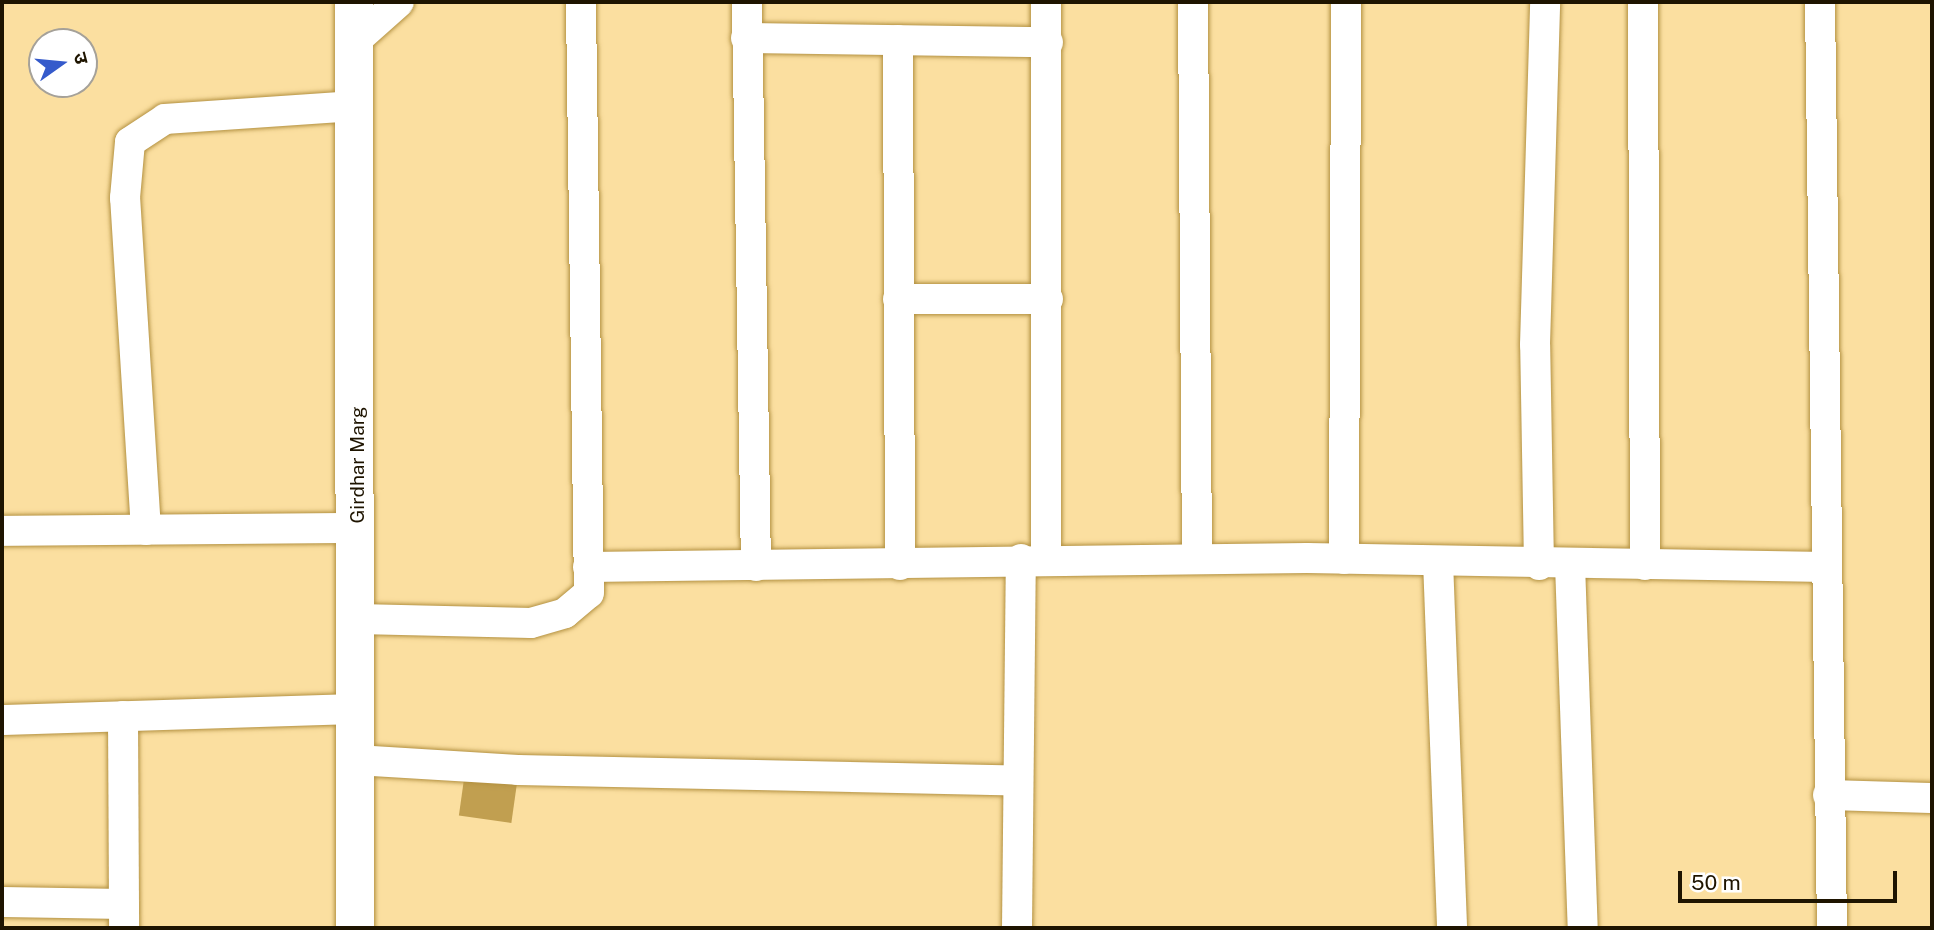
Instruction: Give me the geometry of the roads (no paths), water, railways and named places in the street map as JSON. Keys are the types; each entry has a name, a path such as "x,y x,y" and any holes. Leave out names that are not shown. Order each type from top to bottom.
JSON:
{"street":[{"path":"354,17 399,2"},
{"path":"358,619 531,623 565,613 589,593 581,2"},
{"path":"747,2 756,566"},
{"path":"1017,928 1016,780 1033,559 1048,299 1046,2"},
{"path":"1193,2 1197,558"},
{"path":"1344,559 1346,2"},
{"path":"1539,565 1535,345 1545,2"},
{"path":"1643,2 1645,565"},
{"path":"1819,2 1828,795 1832,928"},
{"name":"Girdhar Marg","path":"354,17 358,528 355,928"},
{"path":"746,38 1048,42"},
{"path":"898,40 900,565"},
{"path":"146,530 125,198 130,142 165,119 355,106"},
{"path":"898,299 1048,299"},
{"path":"2,531 358,528"},
{"path":"588,567 900,565 1033,559 1197,558 1539,565 1826,567"},
{"path":"1438,561 1452,928"},
{"path":"1570,564 1583,928"},
{"path":"2,720 356,709"},
{"path":"2,902 124,916 123,716"},
{"path":"356,760 517,770 1016,780"},
{"path":"1828,795 1932,798"}]}
